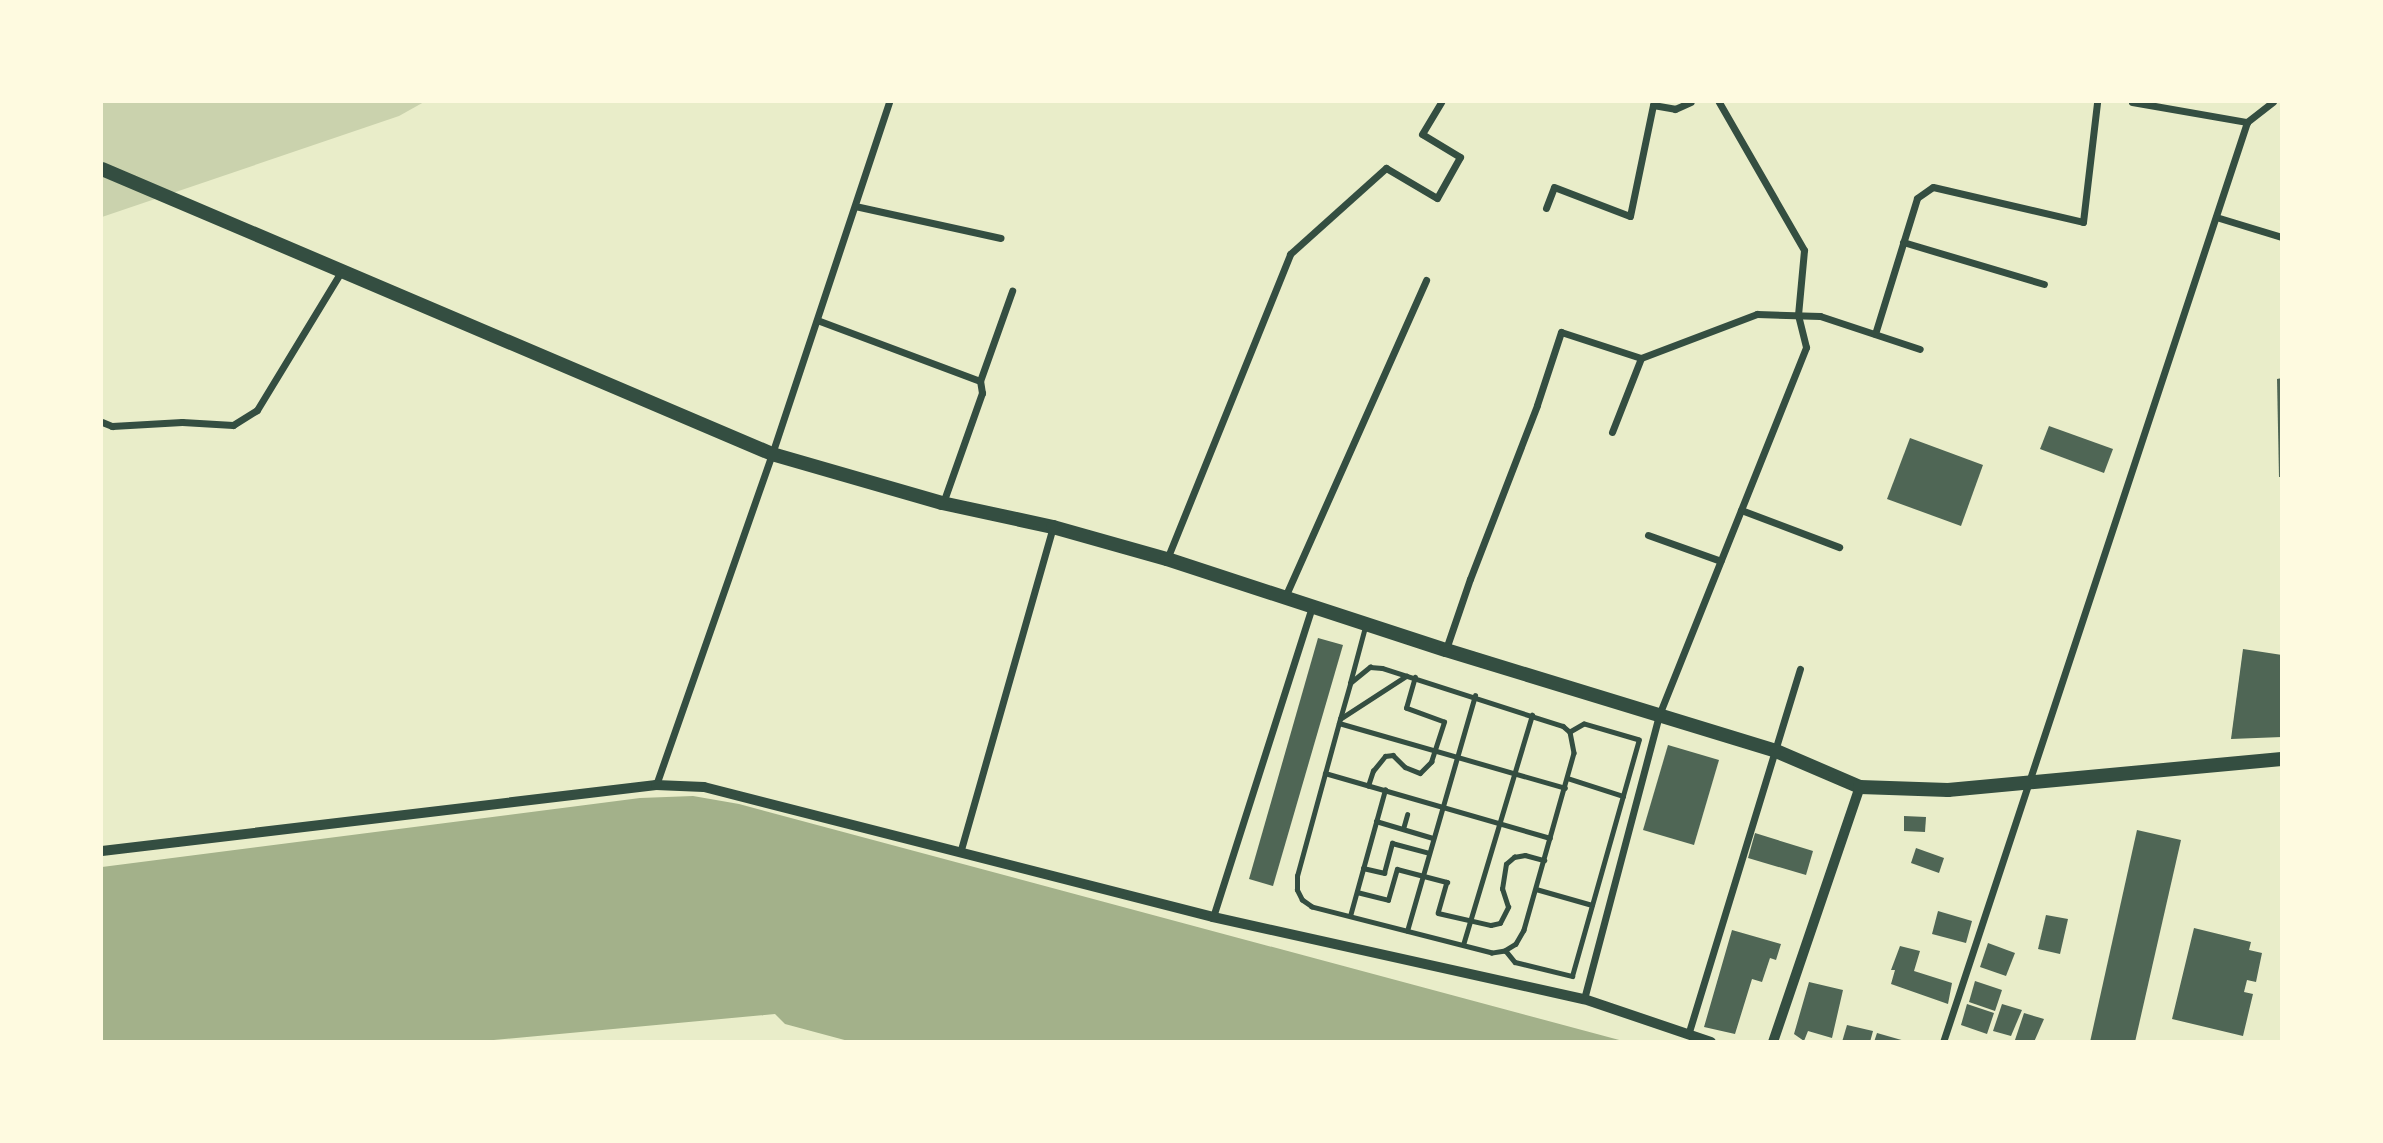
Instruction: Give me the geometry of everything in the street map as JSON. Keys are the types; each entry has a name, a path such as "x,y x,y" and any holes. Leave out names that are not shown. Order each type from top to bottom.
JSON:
{"main road":[{"path":"102,169 343,269 772,454 943,503 1053,527 1167,559 1446,650 1776,751 1860,787 1948,790 2281,759"}],"street":[{"path":"656,785 772,454 889,102"},
{"path":"1167,559 1290,254 1386,168 1437,198 1460,157 1422,134 1441,102"},
{"path":"1546,208 1554,187 1630,216 1653,105 1675,109 1691,102"},
{"path":"1584,999 1659,715 1806,348 1798,315 1804,250 1719,102"},
{"path":"1875,334 1917,198 1933,187 2083,222 2097,102"},
{"path":"2132,102 2246,122"},
{"path":"1943,1041 2246,122 2273,102"},
{"path":"855,205 1002,238"},
{"path":"2216,217 2281,237"},
{"path":"1903,242 2044,284"},
{"path":"102,422 113,426 182,422 233,425 257,410 343,269"},
{"path":"1285,597 1426,281"},
{"path":"943,503 982,393 980,382 1012,291"},
{"path":"1446,650 1470,579 1537,405 1561,332 1641,358 1757,314 1820,316 1920,349"},
{"path":"817,320 980,382"},
{"path":"1612,432 1641,358"},
{"path":"1741,510 1839,547"},
{"path":"960,853 1053,527"},
{"path":"1648,535 1721,561"},
{"path":"1213,917 1312,605"},
{"path":"1688,1035 1800,669"},
{"path":"102,850 656,785 704,787 1213,917 1584,999 1711,1041"},
{"path":"1773,1041 1860,787"}],"lane":[{"path":"1350,683 1370,667 1407,675 1532,715 1563,726 1570,732 1574,753 1524,930 1516,944 1505,951 1492,953 1312,907 1302,900 1297,890 1297,876 1366,622"},
{"path":"1339,721 1407,675"},
{"path":"1368,786 1378,762 1385,756 1393,755 1405,767 1420,773 1427,769 1435,752 1444,722 1406,708 1415,677"},
{"path":"1407,931 1475,696"},
{"path":"1463,945 1532,715"},
{"path":"1339,721 1435,752 1564,788"},
{"path":"1505,951 1515,961 1572,976 1639,740 1584,724 1570,732"},
{"path":"1325,773 1550,838"},
{"path":"1567,778 1623,796"},
{"path":"1350,916 1385,790"},
{"path":"1402,829 1407,815"},
{"path":"1376,821 1433,838"},
{"path":"1363,868 1384,873 1392,843 1429,853"},
{"path":"1357,892 1388,900 1397,869 1447,882 1438,913 1491,925 1500,923 1506,915 1508,907 1502,889 1502,876 1514,857 1525,855 1544,860"},
{"path":"1535,889 1592,905"}],"shaded area":[{"path":"102,102 424,102 399,116 102,217"},
{"path":"693,796 739,804 1623,1041 852,1042 785,1024 775,1014 472,1042 102,1041 102,867 640,798"}],"building":[{"path":"2282,378 2282,477 2279,477 2277,379"},
{"path":"2049,426 2113,449 2104,473 2040,449"},
{"path":"1910,438 1983,465 1961,526 1887,499"},
{"path":"1318,638 1343,645 1273,886 1249,879"},
{"path":"2243,649 2282,655 2282,737 2231,739"},
{"path":"1668,745 1719,760 1694,845 1643,830"},
{"path":"1904,816 1926,817 1925,832 1904,831"},
{"path":"2137,830 2181,840 2135,1042 2090,1042"},
{"path":"1755,833 1813,851 1806,875 1748,858"},
{"path":"1916,848 1944,858 1939,873 1911,863"},
{"path":"1938,911 1972,921 1966,943 1932,934"},
{"path":"2046,915 2068,919 2060,954 2038,949"},
{"path":"2194,928 2251,942 2249,950 2262,953 2256,982 2247,980 2244,992 2253,994 2243,1036 2172,1019"},
{"path":"1732,930 1781,944 1776,960 1770,958 1762,982 1752,979 1735,1034 1704,1027"},
{"path":"1988,943 2015,953 2006,976 1980,967"},
{"path":"1900,946 1920,951 1914,971 1952,983 1948,1004 1891,984 1895,970 1891,970"},
{"path":"1975,981 2002,990 1995,1011 1969,1002"},
{"path":"1809,982 1843,990 1832,1038 1808,1031 1804,1041 1794,1034"},
{"path":"1967,1004 1994,1013 1987,1034 1961,1025"},
{"path":"2002,1004 2022,1010 2011,1036 1993,1031"},
{"path":"2024,1013 2044,1019 2034,1042 2015,1040"},
{"path":"1847,1025 1873,1031 1870,1042 1842,1042"},
{"path":"1877,1033 1905,1041 1905,1042 1874,1042"}]}
